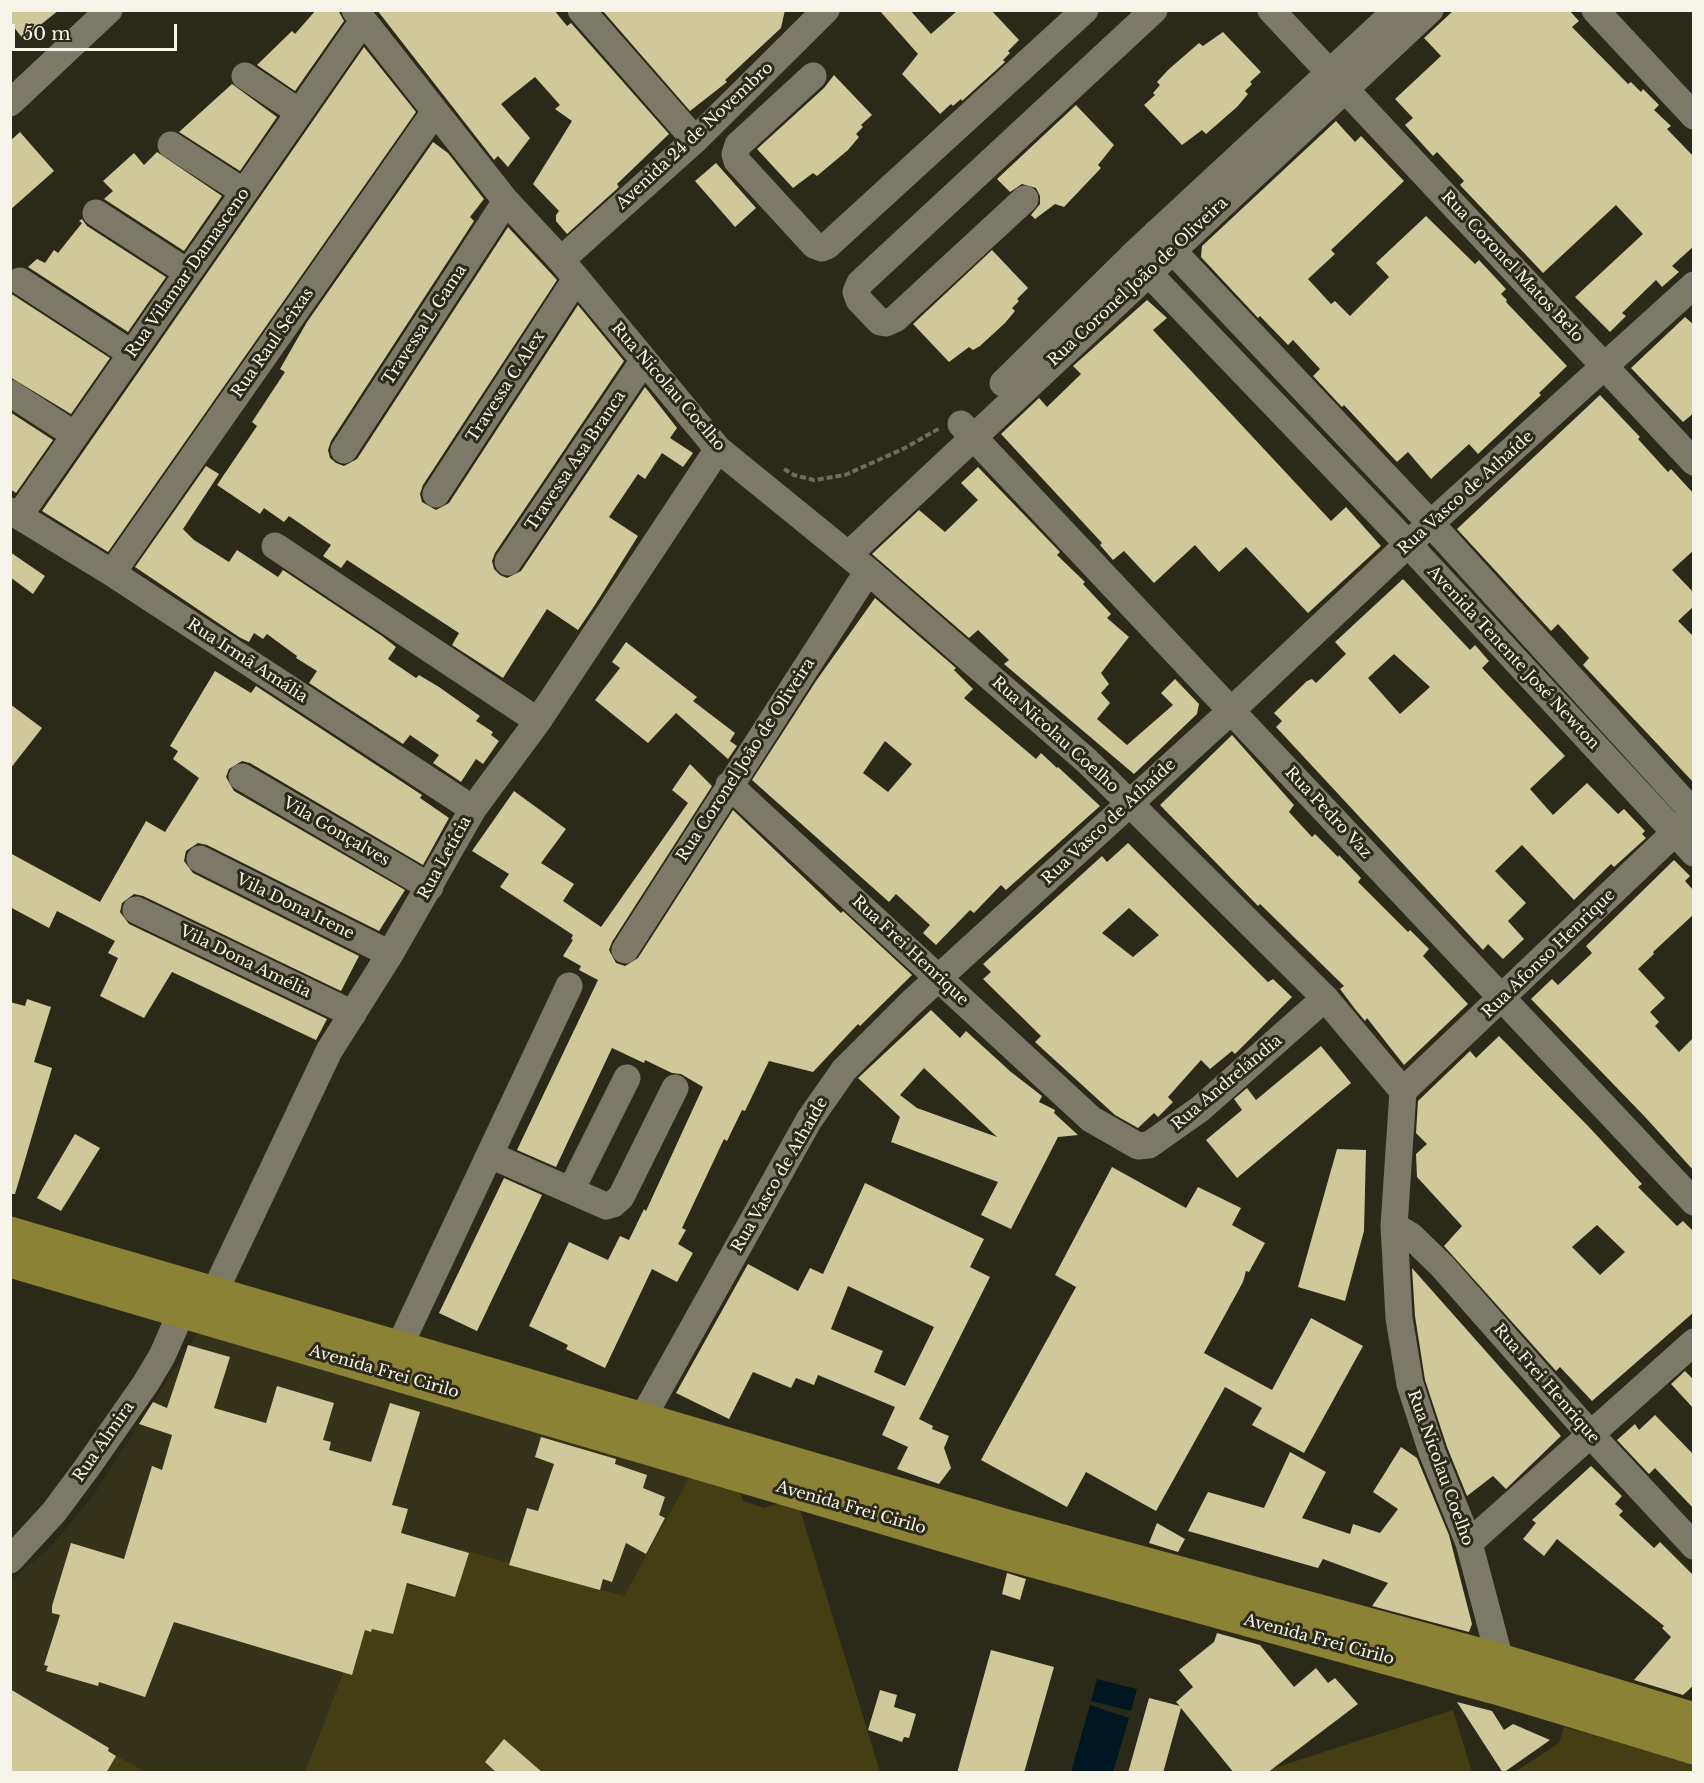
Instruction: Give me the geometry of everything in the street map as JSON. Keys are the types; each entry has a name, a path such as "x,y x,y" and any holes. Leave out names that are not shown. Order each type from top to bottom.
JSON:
{"main road":[{"name":"Avenida Frei Cirilo","path":"10,1233 198,1308 399,1347 637,1432"},
{"name":"Avenida Frei Cirilo","path":"10,1262 198,1308 637,1432 1004,1525 1498,1674 1694,1719"},
{"name":"Avenida Frei Cirilo","path":"1498,1674 1694,1748"}],"street":[{"path":"10,103 109,10"},
{"path":"581,10 695,140"},
{"path":"813,76 738,145 735,154 737,160 814,245 822,248 836,238 1085,10"},
{"path":"1025,199 895,319 886,323 879,322 859,300 856,292 860,283 1154,10"},
{"name":"Rua Coronel João de Oliveira","path":"1338,80 1397,10"},
{"name":"Rua Coronel João de Oliveira","path":"625,950 729,784 850,556 967,430 1140,263 1338,80 1430,10"},
{"path":"1595,10 1694,116"},
{"name":"Avenida 24 de Novembro","path":"569,269 695,140 811,15"},
{"name":"Rua Coronel Matos Belo","path":"1284,15 1338,80 1694,462"},
{"name":"Rua Vilamar Damasceno","path":"15,513 75,435 132,354 299,112 359,16"},
{"name":"Rua Nicolau Coelho","path":"359,16 506,201 569,269 718,448 850,556 1087,761 1325,998 1404,1092 1394,1226 1399,1318 1410,1384 1432,1452 1469,1544 1498,1674"},
{"path":"244,76 299,112"},
{"name":"Rua Raul Seixas","path":"112,573 434,113"},
{"path":"171,145 244,192"},
{"name":"Travessa L Gama","path":"344,450 506,201"},
{"path":"96,213 187,272"},
{"name":"Avenida Tenente José Newton","path":"1164,241 1432,525 1687,820 1694,853"},
{"name":"Avenida Tenente José Newton","path":"1140,263 1408,544 1687,820"},
{"name":"Travessa C Alex","path":"436,494 569,269"},
{"path":"20,281 132,354"},
{"name":"Rua Vasco de Athaíde","path":"637,1432 809,1120 844,1070 940,978 1232,710 1408,544 1432,525 1694,285"},
{"name":"Travessa Asa Branca","path":"508,562 644,360"},
{"path":"10,393 75,435"},
{"name":"Rua Pedro Vaz","path":"967,430 1694,1202"},
{"name":"Rua Letícia","path":"198,1308 329,1051 430,887 473,808 538,721 718,448"},
{"name":"Rua Irmã Amália","path":"15,513 112,573 473,808"},
{"path":"275,546 538,721"},
{"name":"Vila Gonçalves","path":"242,777 430,887"},
{"name":"Rua Frei Henrique","path":"729,784 1090,1119"},
{"name":"Rua Afonso Henrique","path":"1404,1092 1687,820"},
{"name":"Vila Dona Irene","path":"200,860 390,954"},
{"name":"Vila Dona Amélia","path":"136,910 353,1014"},
{"path":"399,1347 569,986"},
{"name":"Rua Andrelándia","path":"1090,1119 1124,1140 1138,1146 1149,1145 1200,1109 1325,998"},
{"path":"571,1190 627,1078"},
{"path":"489,1155 606,1206 621,1197 675,1088"},
{"name":"Rua Frei Henrique","path":"1394,1226 1411,1236 1442,1266 1592,1436 1694,1546"},
{"name":"Rua Almira","path":"10,1560 54,1512 198,1308"},
{"path":"1469,1544 1592,1436 1694,1342"}],"shaded area":[{"path":"199,1331 690,1476 624,1596 461,1549 447,1596 373,1575 343,1673 305,1772 146,1772 108,1751 11,1772 10,1582 54,1543 93,1496"},
{"path":"690,1476 739,1490 743,1501 764,1508 780,1503 799,1506 880,1772 305,1772 343,1673 373,1575 447,1596 461,1549 624,1596"},
{"path":"1453,1710 1472,1772 1265,1772 1265,1771"},
{"path":"1564,1727 1693,1763 1693,1772 1515,1772 1559,1743"},
{"path":"108,1751 146,1772 94,1772"}],"water":[{"path":"1097,1679 1137,1689 1131,1711 1091,1701"},
{"path":"1090,1705 1129,1718 1113,1772 1071,1772"}],"building":[{"path":"10,10 59,10 23,39 10,22"},
{"path":"316,10 338,10 344,21 295,91 257,65 292,31 295,34"},
{"path":"377,10 554,10 567,26 571,23 669,134 617,184 619,187 567,234 556,221 559,211 533,184 572,121 555,109 560,105 535,77 501,104 530,138 508,167 498,156 494,160"},
{"path":"602,10 785,10 781,28 725,80 727,82 690,111"},
{"path":"879,10 910,10 931,34 958,10 991,10 1019,40 1008,51 1010,53 1003,60 1005,62 962,101 961,99 953,106 951,104 940,114 902,74 918,54"},
{"path":"1454,10 1569,10 1579,21 1572,27 1628,84 1631,82 1641,92 1643,89 1659,105 1654,110 1671,126 1667,129 1694,157 1694,246 1672,266 1679,272 1662,287 1656,280 1622,313 1626,316 1610,332 1575,297 1643,234 1616,205 1543,273 1460,185 1464,181 1437,152 1433,156 1405,125 1413,118 1395,99 1441,56 1424,38"},
{"path":"1223,32 1261,72 1250,82 1252,84 1245,91 1248,94 1237,107 1206,134 1202,130 1182,145 1144,105 1155,95 1153,93 1160,85 1157,82 1168,70 1199,43 1203,46"},
{"path":"364,47 416,112 108,552 42,511"},
{"path":"834,75 872,115 861,125 863,127 856,134 859,137 848,150 817,176 813,173 793,188 757,149 824,88"},
{"path":"232,84 277,117 240,171 179,132"},
{"path":"1076,105 1114,145 1098,165 1101,168 1064,207 1055,204 1035,219 1031,215 1040,204 1040,196 1036,188 1022,184 1010,192 997,179"},
{"path":"1336,121 1355,142 1361,136 1404,181 1331,250 1335,254 1308,279 1331,304 1335,301 1350,316 1389,277 1376,263 1426,216 1475,264 1479,260 1506,289 1501,294 1507,300 1506,302 1567,366 1539,393 1541,395 1478,454 1469,444 1431,479 1408,452 1397,462 1344,405 1342,407 1313,376 1320,369 1293,340 1288,345 1260,316 1258,318 1201,257 1202,246"},
{"path":"20,132 54,171 10,210 10,141"},
{"path":"433,142 448,153 484,199 470,217 474,221 331,441 328,450 330,458 344,466 357,459 508,227 557,280 423,485 420,494 422,502 436,510 449,503 578,305 624,361 495,553 492,561 494,569 507,578 521,571 645,387 677,428 670,438 693,453 683,467 662,453 645,479 638,474 609,517 638,536 595,605 578,630 547,609 503,678 452,645 459,633 347,560 341,568 323,556 331,545 289,516 284,522 264,508 260,514 217,485 257,426 252,422 285,372 280,369 307,322"},
{"path":"157,152 222,196 184,251 104,199 113,191 103,181 134,153 144,165"},
{"path":"716,163 756,208 735,227 695,181"},
{"path":"82,219 87,226 166,277 128,332 28,267 37,259 45,263 54,250 58,253 82,223 79,221"},
{"path":"992,250 1028,288 1017,299 1019,301 1012,308 1015,311 1005,323 980,346 973,350 969,347 949,362 913,324"},
{"path":"10,293 110,358 71,414 10,377"},
{"path":"1147,300 1167,318 1153,330 1331,521 1346,507 1381,546 1308,613 1246,547 1219,572 1195,545 1154,583 1124,551 1113,560 1100,545 1102,543 1001,434 1039,398 1047,407 1081,374 1073,366"},
{"path":"1685,317 1694,325 1694,413 1683,422 1631,368"},
{"path":"1600,395 1640,437 1638,439 1668,472 1671,469 1694,494 1694,550 1672,570 1694,593 1694,606 1678,621 1694,637 1694,783 1583,665 1589,658 1558,624 1551,631 1457,529"},
{"path":"10,412 53,440 16,493 10,489"},
{"path":"206,466 219,474 183,529 194,540 229,562 237,550 278,577 283,570 382,636 396,647 388,659 416,678 419,675 439,687 480,716 476,721 493,732 491,735 499,741 483,764 476,759 461,782 433,763 439,755 410,735 403,744 309,683 317,671 296,658 297,656 267,634 263,639 254,633 249,642 239,637 135,567"},
{"path":"978,467 1060,552 1057,555 1085,582 1083,584 1111,614 1107,618 1129,637 1101,673 1109,684 1101,693 1110,703 1097,719 1127,745 1173,705 1161,693 1175,679 1199,704 1197,714 1134,774 1004,664 1009,660 978,630 969,638 872,554 919,510 945,532 978,500 961,483"},
{"path":"10,552 45,576 33,594 10,577"},
{"path":"1403,579 1470,650 1475,645 1489,661 1482,668 1565,756 1530,789 1553,815 1587,783 1618,814 1624,809 1645,831 1642,834 1646,838 1614,867 1611,864 1574,900 1522,845 1495,871 1526,903 1508,921 1524,939 1503,959 1488,944 1483,950 1276,727 1282,721 1274,713 1307,681 1312,679 1316,683 1346,654 1335,642","holes":["1394,654 1430,687 1400,714 1368,678"]},
{"path":"875,598 956,668 954,670 973,689 964,698 1036,759 1041,753 1100,806 1006,890 1001,885 974,913 970,910 936,945 923,933 930,925 896,894 889,902 752,780 816,681","holes":["885,741 912,764 888,792 863,773"]},
{"path":"626,642 697,697 693,701 735,733 730,741 737,746 728,759 676,713 648,743 595,700 620,668 612,662"},
{"path":"215,671 251,693 256,686 422,795 420,798 449,818 423,865 250,763 242,761 229,769 226,777 234,791 405,890 379,931 207,845 198,843 186,851 184,861 193,873 359,956 341,991 143,896 134,894 122,903 120,912 129,924 327,1019 316,1040 172,972 144,1018 100,996 118,958 108,953 115,941 57,911 49,928 10,907 10,853 100,902 146,821 165,832 199,778 173,759 178,751 170,746"},
{"path":"10,704 42,728 10,769"},
{"path":"1232,735 1294,805 1289,812 1312,837 1315,834 1338,857 1339,855 1361,878 1358,882 1408,932 1410,930 1429,949 1423,956 1468,1004 1404,1065 1367,1018 1365,1021 1355,1009 1340,989 1344,986 1260,904 1258,906 1160,805"},
{"path":"690,764 712,786 612,942 609,950 616,963 625,966 638,958 733,810 841,913 843,911 912,975 860,1026 858,1024 813,1072 769,1061 745,1111 742,1110 727,1141 724,1139 682,1228 686,1230 678,1244 693,1253 677,1282 652,1269 605,1368 566,1349 568,1345 529,1326 569,1242 608,1260 620,1236 629,1240 644,1209 646,1211 703,1087 681,1074 672,1073 645,1060 644,1063 612,1048 556,1167 517,1150 598,980 579,970 581,966 563,956 573,940 571,939 573,935 500,887 509,874 472,851 514,791 566,829 541,863 574,884 563,901 601,927 688,803 672,790"},
{"path":"1128,843 1268,982 1273,979 1292,997 1235,1054 1232,1051 1210,1069 1201,1060 1168,1097 1173,1102 1158,1117 1154,1113 1138,1128 1115,1115 1035,1042 1041,1036 983,979 991,972 983,964 1102,856 1107,862","holes":["1129,908 1159,935 1133,957 1102,933"]},
{"path":"1674,860 1690,876 1685,881 1694,891 1694,914 1638,969 1665,998 1650,1012 1659,1022 1655,1026 1679,1052 1694,1037 1694,1171 1531,999 1552,979 1558,985 1592,953 1586,946"},
{"path":"27,999 51,1007 34,1062 52,1068 15,1194 10,1194 10,1002 25,1006"},
{"path":"931,1010 960,1038 966,1031 1011,1072 1042,1096 1039,1102 1055,1110 1054,1113 1078,1135 1058,1137 1011,1229 981,1215 998,1182 891,1142 900,1117 858,1078","holes":["924,1068 997,1137 917,1108 900,1095"]},
{"path":"1499,1036 1642,1184 1638,1187 1677,1226 1683,1221 1694,1232 1694,1312 1592,1401 1560,1367 1556,1371 1444,1246 1462,1226 1417,1177 1416,1154 1427,1144 1416,1133 1418,1101 1470,1051 1476,1058","holes":["1597,1225 1625,1252 1600,1275 1572,1247"]},
{"path":"1321,1046 1351,1083 1237,1178 1206,1140 1242,1110 1234,1099 1247,1088 1256,1100"},
{"path":"75,1134 100,1148 61,1211 37,1198"},
{"path":"1337,1149 1366,1150 1364,1231 1345,1301 1298,1287"},
{"path":"1112,1167 1186,1208 1198,1187 1241,1208 1232,1225 1265,1243 1249,1272 1246,1271 1243,1282 1204,1353 1272,1390 1311,1318 1363,1346 1304,1453 1252,1425 1262,1408 1225,1387 1156,1511 1086,1472 1067,1507 981,1460 1076,1287 1055,1275"},
{"path":"504,1178 542,1195 477,1331 439,1313"},
{"path":"865,1183 984,1239 970,1267 990,1277 919,1419 933,1426 932,1429 949,1436 944,1448 951,1468 939,1484 897,1469 908,1447 882,1435 895,1407 818,1375 814,1385 796,1378 791,1388 753,1372 729,1419 676,1393 748,1264 798,1291 810,1268 823,1274","holes":["848,1286 934,1327 905,1386 874,1372 883,1351 831,1329"]},
{"path":"1412,1268 1561,1436 1506,1489 1493,1476 1467,1496 1447,1447 1425,1380 1415,1316"},
{"path":"188,1345 230,1357 214,1408 266,1423 277,1386 334,1403 323,1440 331,1442 329,1450 371,1462 390,1403 420,1412 392,1505 408,1509 401,1533 469,1553 455,1597 407,1583 393,1634 372,1629 371,1632 365,1630 352,1675 174,1622 145,1697 99,1682 98,1686 46,1671 48,1666 44,1665 60,1615 52,1613 52,1606 71,1543 124,1559 152,1466 162,1470 172,1435 139,1424 153,1402 167,1408"},
{"path":"1685,1371 1694,1380 1694,1409 1671,1384"},
{"path":"1655,1415 1694,1455 1694,1509 1655,1468 1649,1474 1617,1440 1635,1424 1639,1430"},
{"path":"541,1437 616,1459 615,1464 647,1475 643,1488 665,1497 659,1515 665,1518 646,1554 626,1543 612,1582 603,1579 600,1590 509,1565 527,1508 538,1511 554,1464 535,1457"},
{"path":"1401,1447 1417,1458 1449,1535 1472,1624 1469,1632 1372,1606 1388,1583 1323,1559 1318,1568 1188,1531 1208,1492 1264,1508 1290,1452 1326,1472 1302,1518 1350,1534 1353,1524 1380,1533 1398,1509 1373,1492"},
{"path":"1591,1466 1622,1496 1615,1504 1623,1511 1619,1515 1654,1548 1660,1542 1694,1576 1694,1685 1683,1695 1634,1680 1671,1637 1662,1628 1664,1626 1557,1539 1544,1556 1523,1539 1536,1523 1532,1520"},
{"path":"1157,1523 1185,1539 1178,1552 1149,1543"},
{"path":"1007,1573 1026,1579 1020,1600 1002,1594"},
{"path":"1217,1633 1260,1645 1294,1687 1316,1668 1328,1683 1335,1678 1358,1704 1267,1773 1234,1773 1181,1708 1163,1773 1128,1773 1149,1698 1180,1706 1176,1702 1193,1687 1179,1670 1214,1642"},
{"path":"991,1650 1054,1667 1024,1773 957,1773"},
{"path":"10,1689 109,1748 108,1751 116,1756 106,1773 10,1773"},
{"path":"880,1690 897,1695 894,1707 916,1714 909,1738 904,1737 902,1742 868,1730"},
{"path":"1457,1702 1492,1711 1504,1730 1513,1724 1550,1740 1503,1773"},
{"path":"504,1739 543,1773 497,1773 485,1762"}]}
